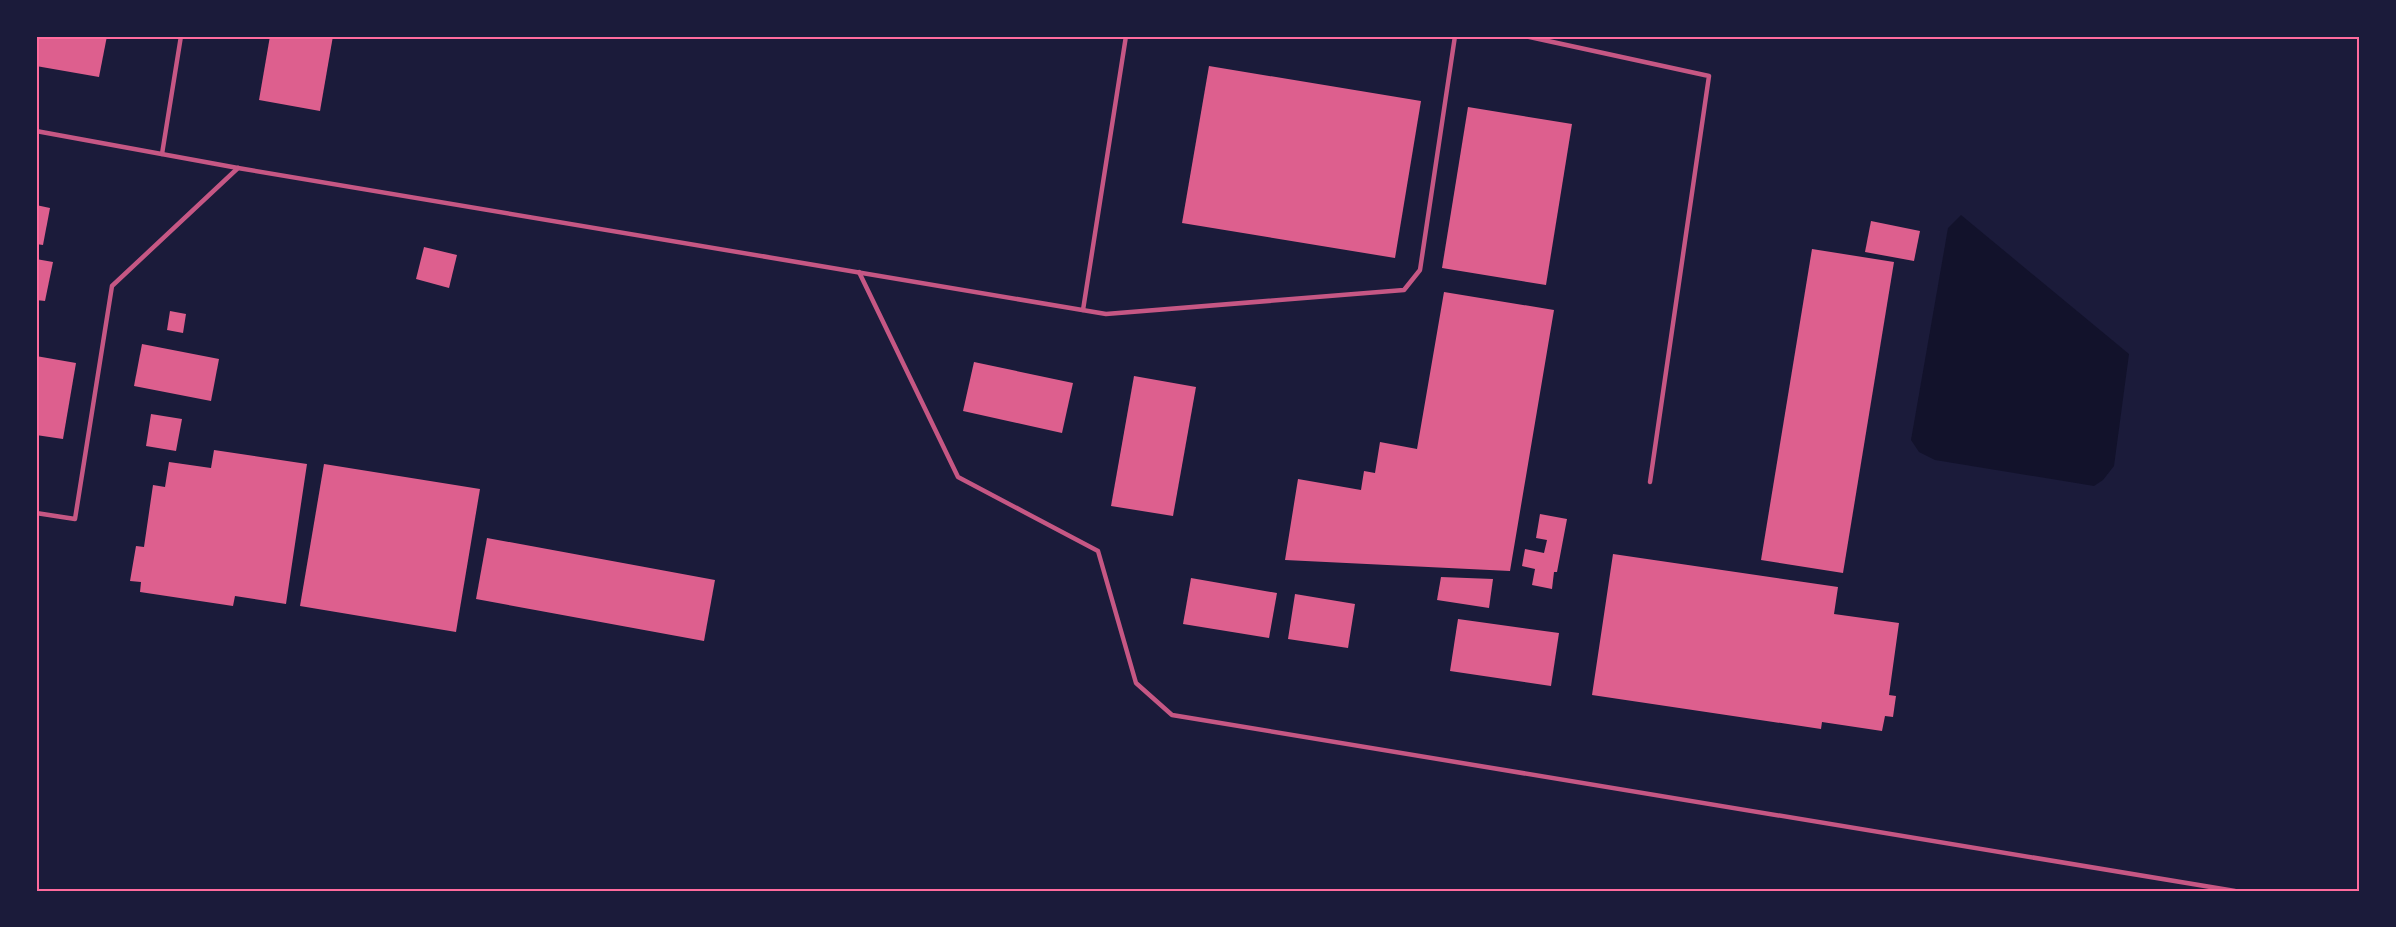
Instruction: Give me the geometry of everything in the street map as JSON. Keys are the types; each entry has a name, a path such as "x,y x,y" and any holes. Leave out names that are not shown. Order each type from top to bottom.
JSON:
{"lane":[{"path":"162,154 180,36"},
{"path":"1083,310 1126,36"},
{"path":"36,131 238,168 1106,314 1404,290 1420,270 1455,36"},
{"path":"1525,36 1709,76 1650,482"},
{"path":"36,513 75,519 112,286 238,168"},
{"path":"859,272 958,477 1098,551 1136,683 1172,716 2235,891"}],"shaded area":[{"path":"1961,215 2129,354 2114,466 2103,480 2094,486 1935,460 1919,452 1911,440 1948,228"}],"building":[{"path":"36,36 107,36 99,77 36,66"},
{"path":"270,36 333,36 320,111 259,100"},
{"path":"1209,66 1421,101 1395,258 1182,223"},
{"path":"1468,107 1572,124 1546,285 1442,268"},
{"path":"36,205 50,208 43,245 36,244"},
{"path":"1871,221 1920,231 1914,261 1865,252"},
{"path":"424,247 457,255 449,288 416,279"},
{"path":"1812,249 1894,262 1843,573 1761,560"},
{"path":"36,259 53,262 45,301 36,300"},
{"path":"1444,292 1554,310 1510,571 1285,560 1298,479 1361,490 1364,471 1375,473 1380,442 1417,449"},
{"path":"170,311 186,314 183,333 167,330"},
{"path":"142,344 219,359 211,401 134,386"},
{"path":"36,356 76,363 63,439 36,435"},
{"path":"974,362 1073,383 1062,433 963,411"},
{"path":"1134,376 1196,387 1173,516 1111,506"},
{"path":"151,414 182,419 176,451 146,446"},
{"path":"214,450 307,464 286,604 235,596 233,606 140,592 141,582 130,581 136,546 144,547 153,485 165,487 169,462 211,468"},
{"path":"324,464 480,489 456,632 300,606"},
{"path":"1540,514 1567,519 1552,589 1532,585 1535,569 1522,566 1525,549 1544,553 1547,540 1536,538"},
{"path":"487,538 715,580 704,641 476,599"},
{"path":"1613,554 1838,587 1834,614 1899,623 1889,695 1896,696 1893,717 1885,716 1882,731 1822,722 1821,729 1592,695"},
{"path":"1441,577 1493,579 1489,608 1437,600"},
{"path":"1191,578 1277,593 1269,638 1183,624"},
{"path":"1295,594 1355,604 1348,648 1288,639"},
{"path":"1458,619 1559,633 1551,686 1450,671"}]}
